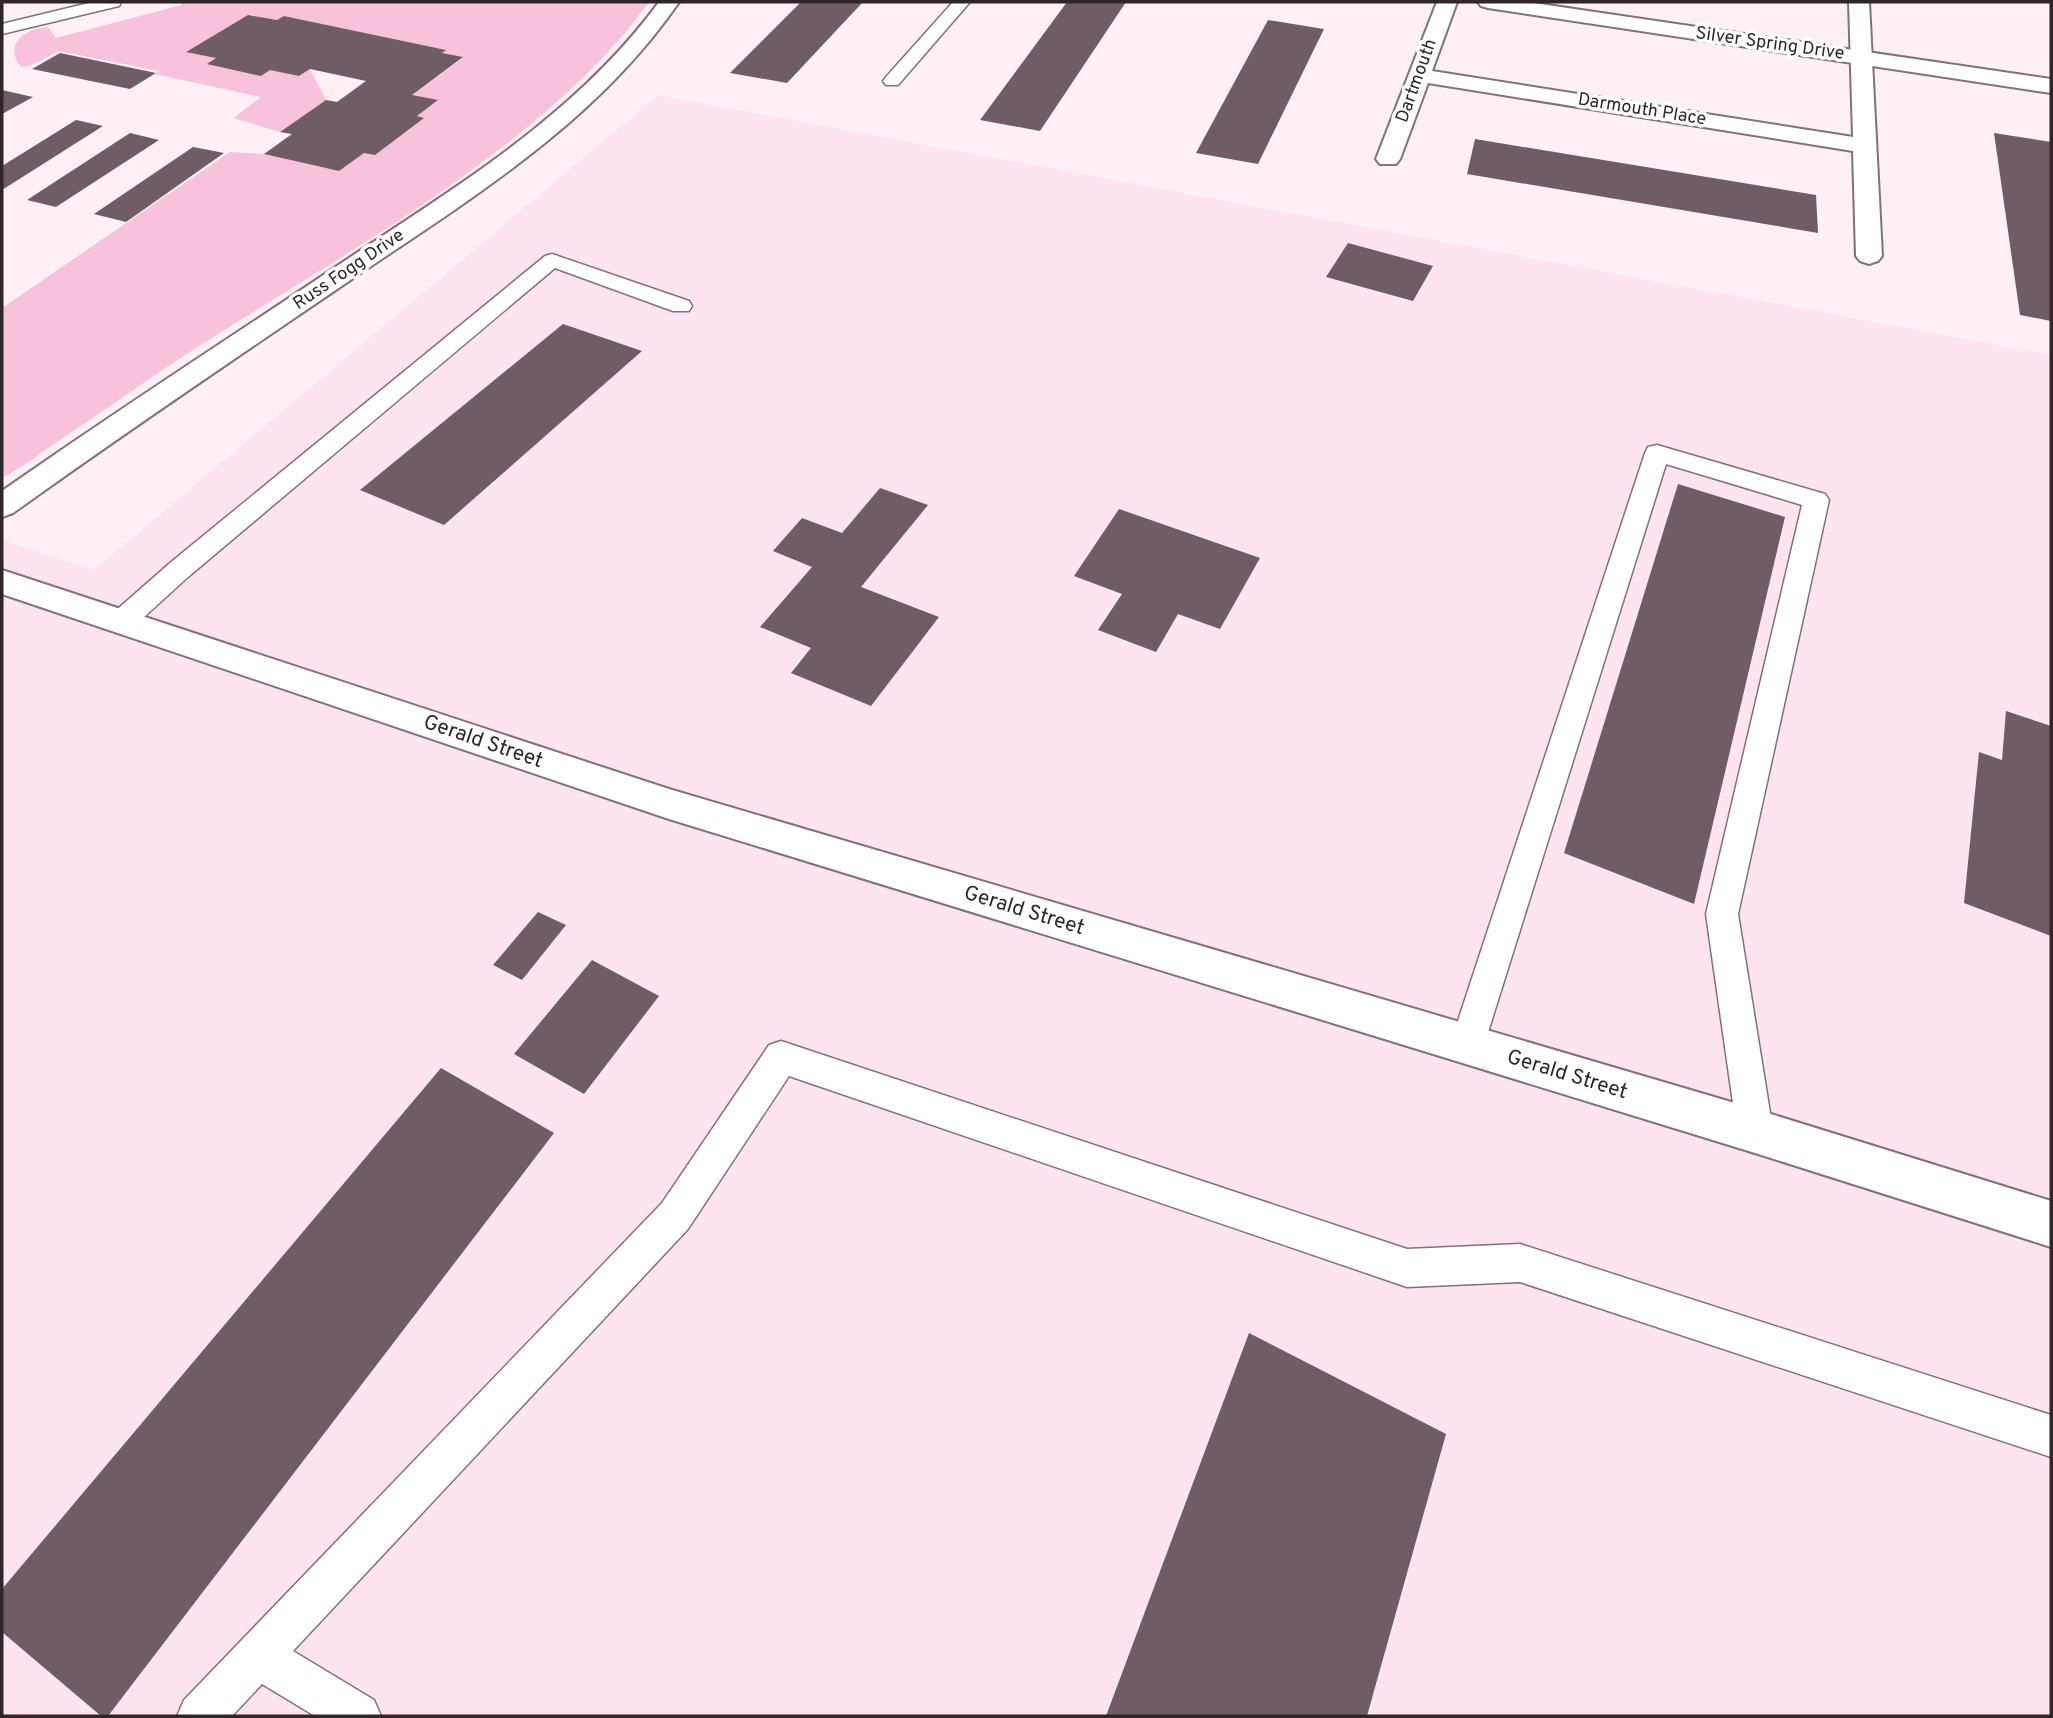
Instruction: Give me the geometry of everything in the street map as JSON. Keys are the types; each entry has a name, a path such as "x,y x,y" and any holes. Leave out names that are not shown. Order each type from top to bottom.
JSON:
{"street":[{"name":"Russ Fogg Drive","path":"2,506 442,208 520,151 611,73 636,46 669,2"},
{"name":"Dartmouth","path":"1388,159 1447,2"},
{"name":"Silver Spring Drive","path":"1488,2 2051,86"},
{"path":"1859,2 1869,256"},
{"name":"Darmouth Place","path":"1419,75 1865,146"},
{"name":"Gerald Street","path":"2,582 669,804 1755,1131 2051,1224"}],"lane":[{"path":"2,29 113,2"},
{"path":"892,81 962,2"},
{"path":"122,621 178,570 552,260 681,306"},
{"path":"1467,1045 1657,453 1816,500 1722,914 1755,1131"},
{"path":"200,1716 675,1216 781,1057 1407,1268 1520,1263 2051,1436"},
{"path":"258,1656 358,1716"}],"shaded area":[{"path":"181,2 649,2 606,55 555,104 499,150 377,235 196,348 2,478 2,308 230,152 264,154 339,171 364,153 423,119 417,116 437,100 412,95 463,58 442,53 445,50 284,16 277,20 249,15 187,51 299,76 310,69 326,100 280,132 233,118 261,97 155,74 159,71 59,51 30,66 21,67 16,59 14,52 19,39 39,28 48,27 56,38 182,5"},
{"path":"658,95 2051,355 2051,1716 2,1716 2,540 94,570"}],"building":[{"path":"801,2 863,2 787,83 730,73"},
{"path":"1067,2 1126,2 1040,131 980,120"},
{"path":"248,15 277,20 284,16 446,50 442,53 463,57 412,95 438,100 417,116 424,118 375,155 364,153 339,171 264,154 292,134 280,132 326,100 337,102 366,81 310,69 299,76 270,70 261,76 207,64 216,58 186,52"},
{"path":"1268,20 1324,29 1258,164 1196,153"},
{"path":"60,53 156,73 130,89 32,69"},
{"path":"2,90 33,97 2,113"},
{"path":"76,120 103,126 2,190 2,166"},
{"path":"130,133 159,140 56,207 27,200"},
{"path":"1994,133 2051,142 2051,321 2020,315"},
{"path":"1475,139 1816,195 1818,233 1467,174"},
{"path":"193,147 224,153 126,222 94,214"},
{"path":"1348,243 1433,266 1413,301 1326,277"},
{"path":"563,324 642,351 444,525 360,490"},
{"path":"1678,484 1785,517 1694,904 1564,853"},
{"path":"880,488 928,505 861,587 939,617 871,706 791,673 811,648 760,627 812,567 773,551 802,518 842,533"},
{"path":"1119,509 1260,558 1220,629 1178,614 1156,652 1098,630 1122,594 1074,576"},
{"path":"2006,711 2051,726 2051,936 1964,903 1979,752 2002,760"},
{"path":"538,912 566,925 522,980 493,965"},
{"path":"592,960 659,996 584,1094 514,1054"},
{"path":"441,1068 554,1133 108,1716 101,1716 2,1632 2,1589"},
{"path":"1249,1333 1446,1434 1367,1716 1106,1716"}]}
